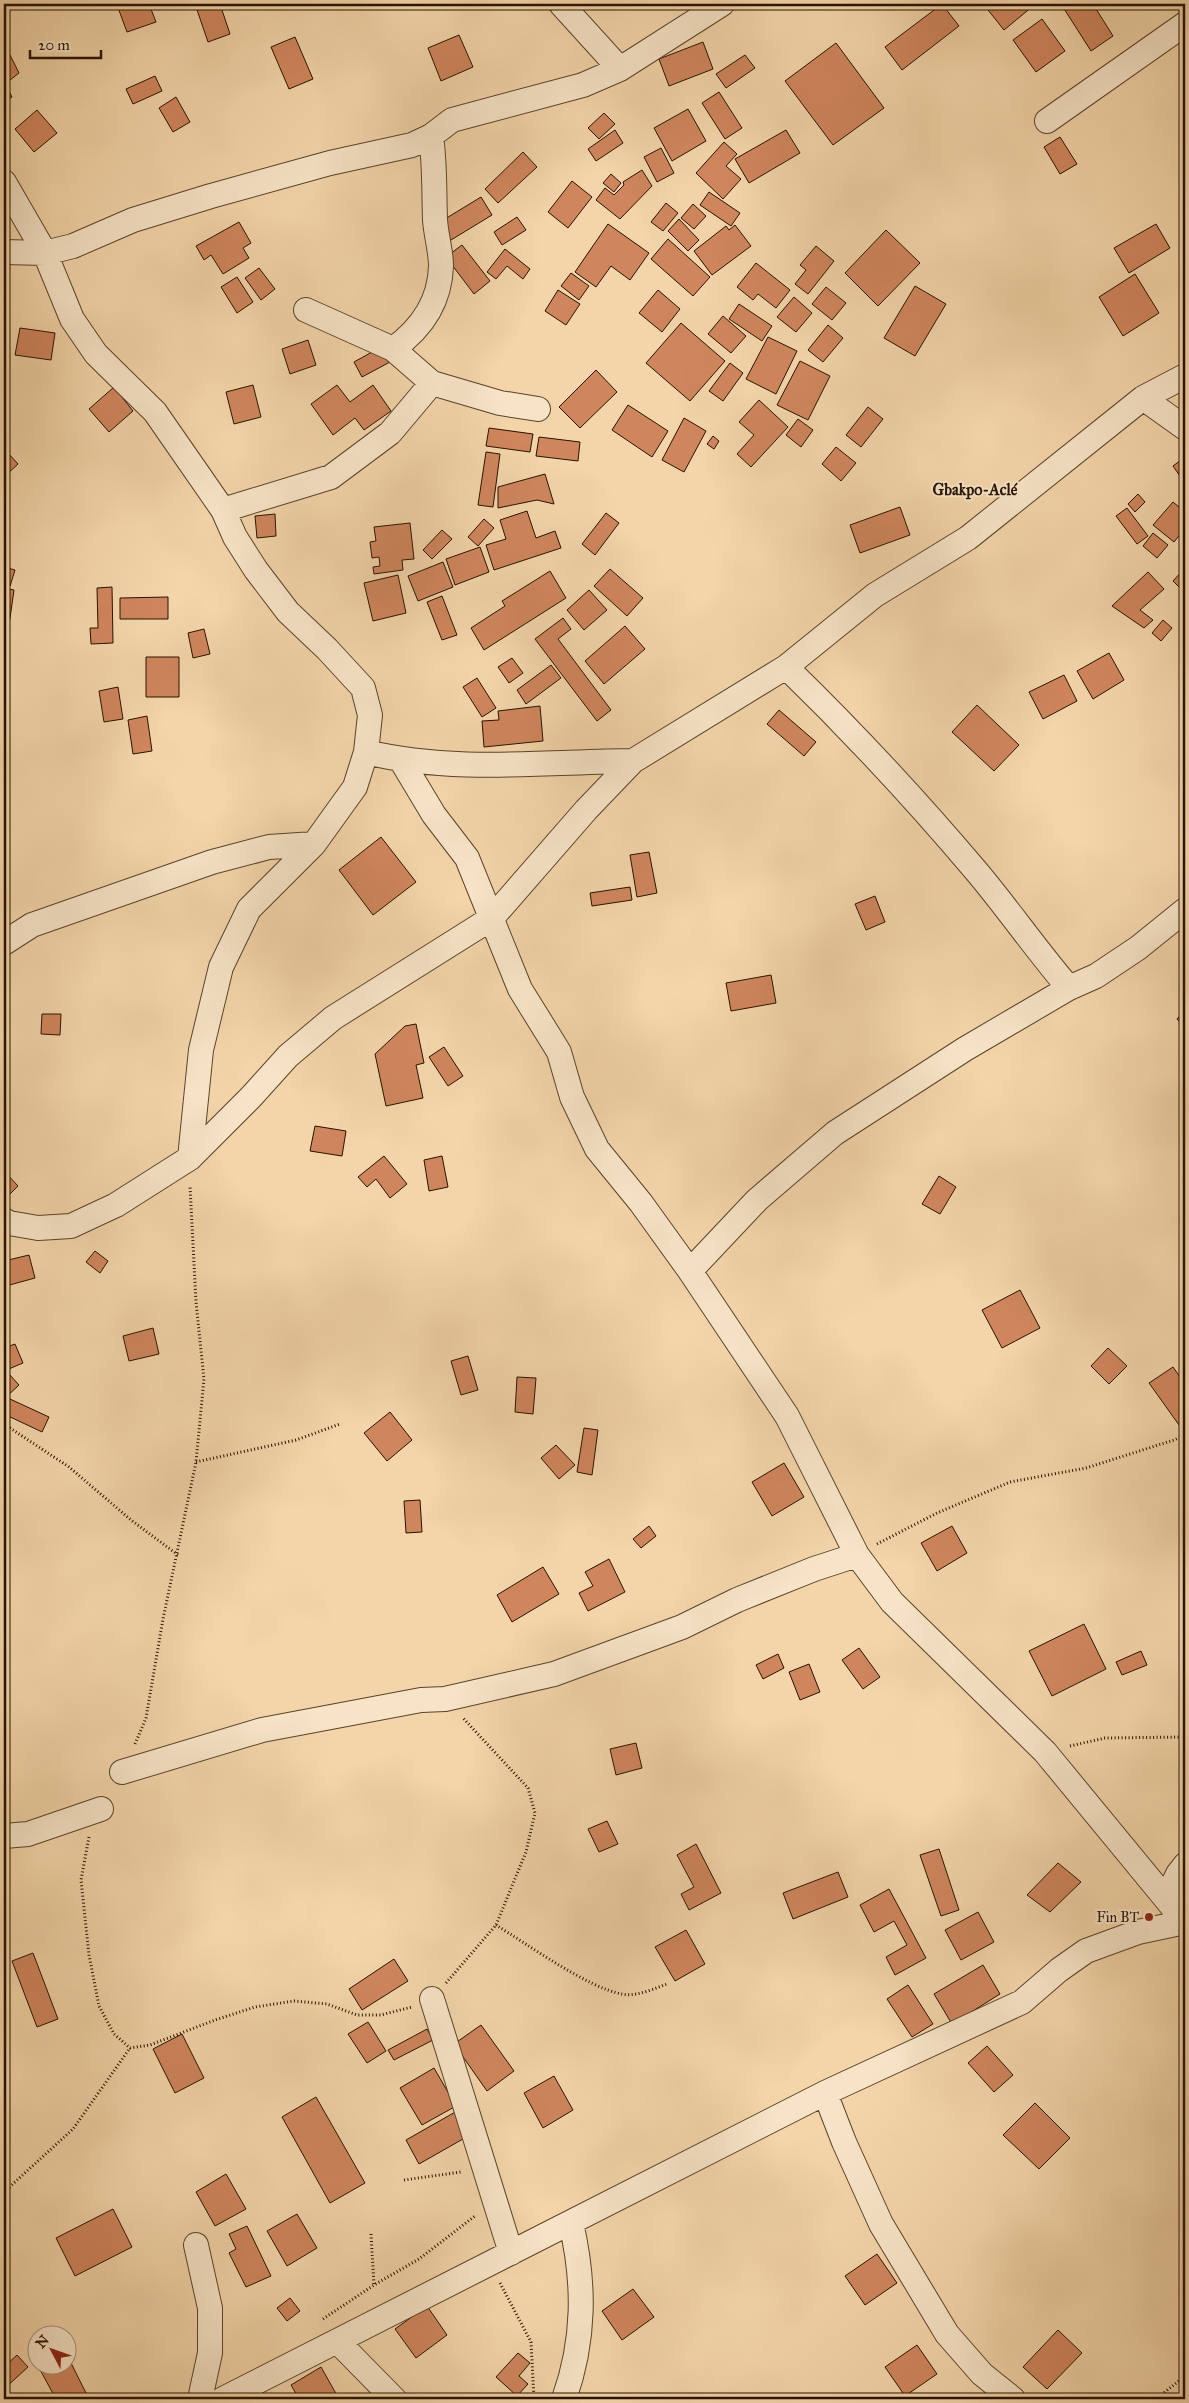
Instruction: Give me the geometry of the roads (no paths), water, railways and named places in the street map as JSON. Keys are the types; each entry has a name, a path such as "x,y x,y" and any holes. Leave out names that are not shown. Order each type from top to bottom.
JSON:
{"street":[{"path":"561,4 620,70"},
{"path":"4,252 45,253 72,246 133,220 203,198 330,163 397,149 430,136 452,120 583,85 620,70 722,4"},
{"path":"1047,120 1185,24"},
{"path":"393,349 412,335 428,312 438,290 441,265 436,229 434,162 430,136"},
{"path":"4,182 45,253 72,319 96,354 155,412 222,510 250,562 288,612 327,649 363,688 370,714 366,752 355,786 314,844 249,909 221,967 201,1050 190,1158"},
{"path":"306,310 393,349 432,383 500,403 538,409"},
{"path":"4,1220 9,1223 38,1228 72,1226 116,1205 190,1158 251,1097 288,1056 333,1018 492,918 586,810 633,761 786,667 875,595 968,538 1143,398 1185,376"},
{"path":"222,510 332,477 390,434 432,383"},
{"path":"1143,398 1185,428"},
{"path":"786,667 890,774 978,873 1041,956 1069,988"},
{"path":"366,752 401,760 452,764 633,761"},
{"path":"223,2399 825,2093 1022,2002 1059,1970 1086,1951 1138,1932 1185,1922 1045,1752 892,1602 857,1555 787,1416 690,1271 641,1203 597,1149 572,1097 559,1052 520,989 467,858 434,815 401,760"},
{"path":"4,942 32,925 212,862 270,847 314,844"},
{"path":"690,1271 757,1200 835,1133 965,1049 1069,988 1096,976 1138,948 1185,910"},
{"path":"122,1772 262,1730 421,1700 445,1699 554,1674 682,1627 737,1600 814,1569 857,1555"},
{"path":"4,1836 28,1834 101,1810"},
{"path":"1166,1898 1178,1874 1185,1866"},
{"path":"432,1999 487,2168 511,2253"},
{"path":"825,2093 844,2142 881,2224 947,2334 982,2374 1013,2399"},
{"path":"564,2399 572,2377 581,2317 581,2274 571,2223"},
{"path":"196,2245 210,2308 210,2353 200,2399"},
{"path":"338,2342 394,2399"}],"place":[{"name":"Fin BT","path":"1149,1917"}],"district":[{"name":"Gbakpo-Aclé","path":"975,489"}]}
